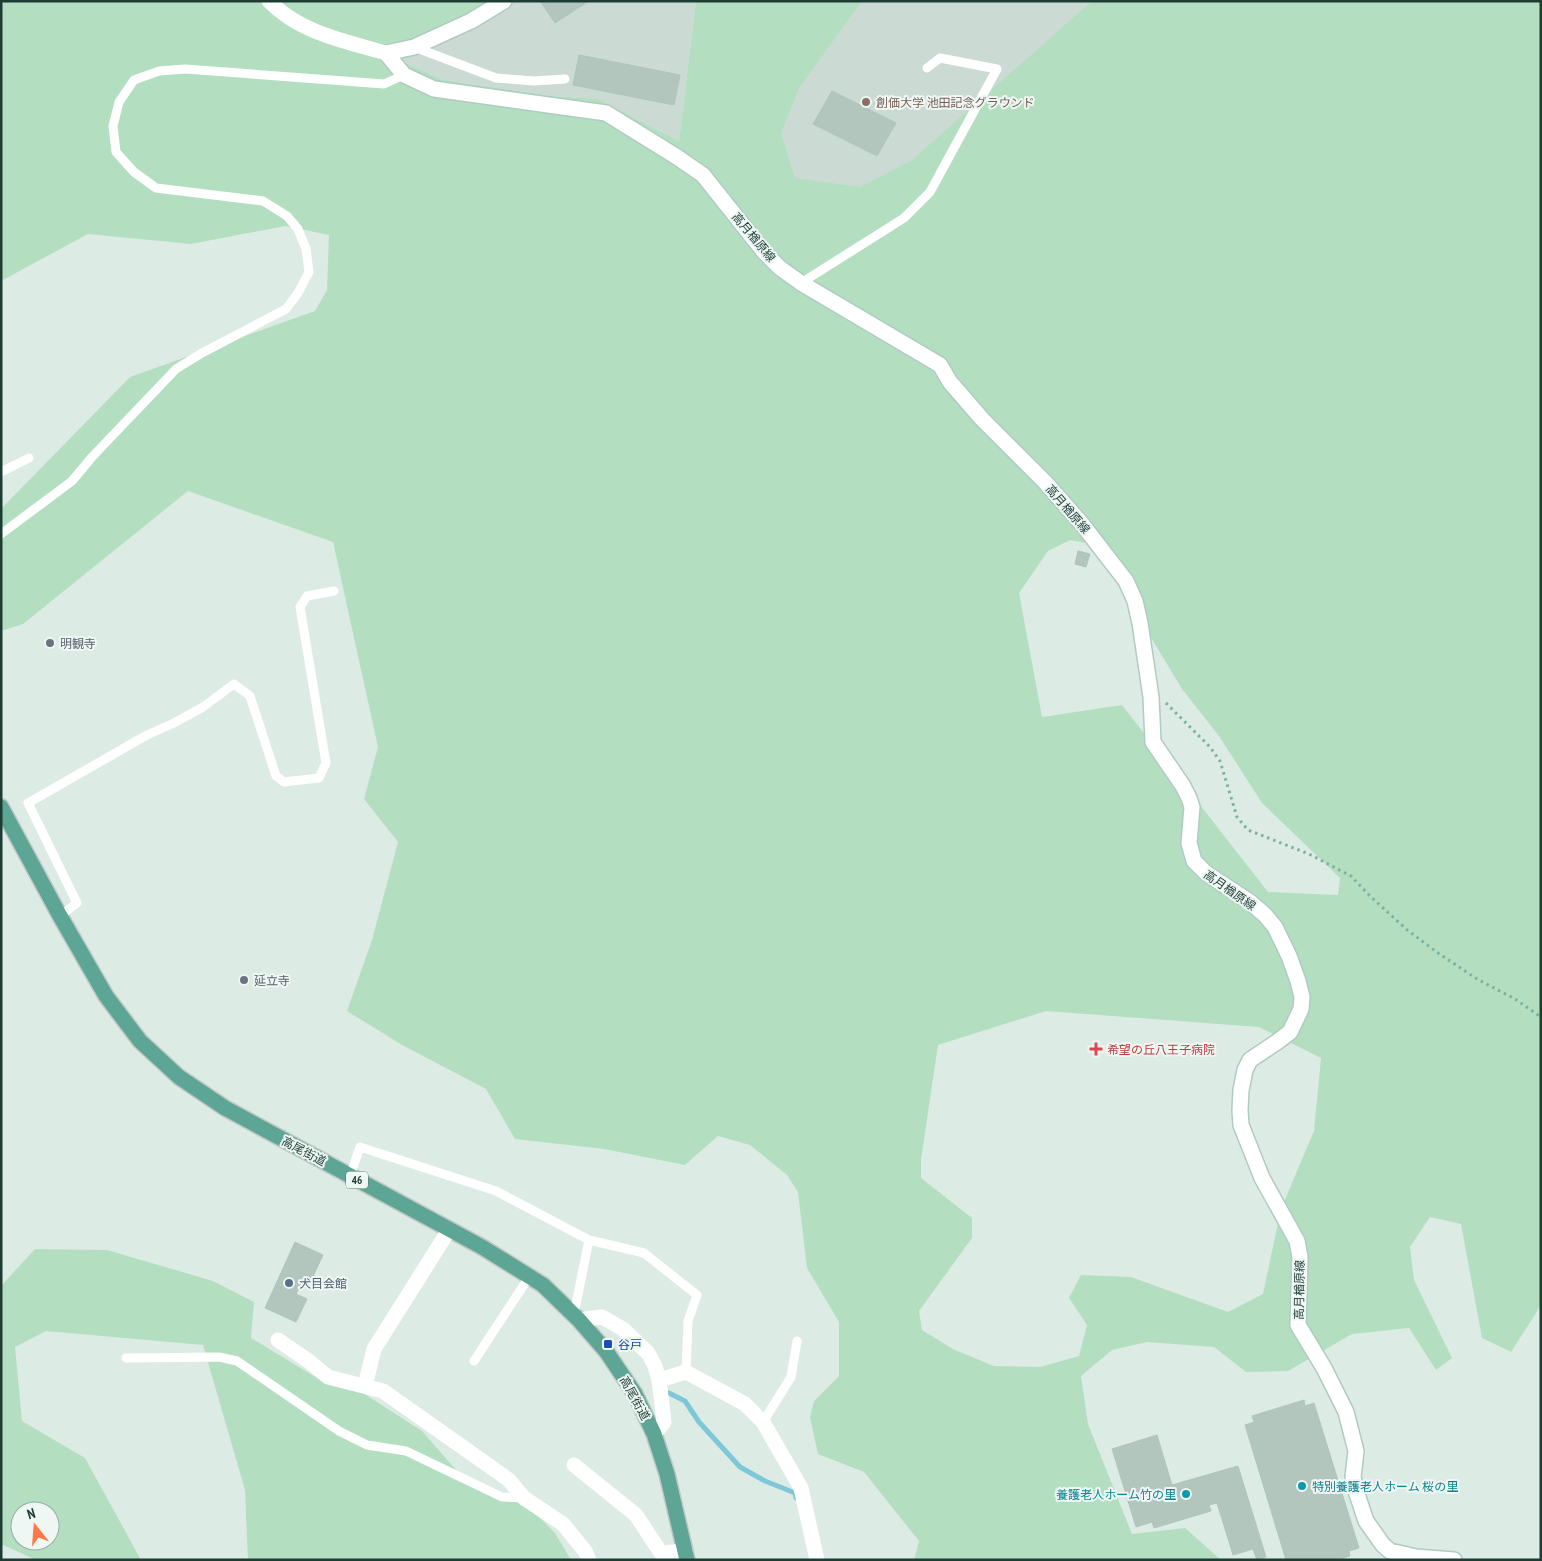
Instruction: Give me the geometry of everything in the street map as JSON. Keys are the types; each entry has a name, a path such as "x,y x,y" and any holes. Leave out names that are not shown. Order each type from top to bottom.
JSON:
{"main road":[{"path":"269,1 300,24 322,35 386,53 414,47 471,22 504,1"},
{"path":"386,53 404,75"},
{"name":"高月楢原線","path":"404,75 434,89 606,113 703,175 765,253 780,268 801,283 940,366 950,382 982,419 1046,482 1082,524 1126,581 1140,623 1151,697 1153,742 1183,786 1192,807 1189,843 1194,861 1206,873 1250,902 1275,927 1289,956 1302,997 1301,1009 1290,1032 1250,1060 1245,1070 1240,1110 1241,1125 1262,1178 1297,1240 1300,1257 1298,1324 1324,1368 1346,1412 1356,1451 1353,1477 1362,1509 1372,1530 1390,1551 1416,1557 1454,1560"},
{"name":"高尾街道","path":"1,807 106,996 140,1041 179,1077 225,1108 482,1247 543,1286 576,1317 606,1351 635,1394 654,1434 667,1474 686,1555"},
{"path":"365,1386 374,1350 449,1230"},
{"path":"576,1317 602,1317 623,1330 648,1353 659,1380 664,1422 654,1434"},
{"path":"278,1340 310,1362 328,1378 383,1391 453,1440 509,1480 524,1498 563,1524 585,1551 589,1560"},
{"path":"659,1380 686,1372 745,1404 763,1422 801,1488 817,1560"},
{"path":"574,1465 636,1515 661,1553 686,1555"}],"lane":[{"path":"414,47 496,78 534,81 565,79"},
{"path":"801,283 904,218 918,206 930,192 997,69 940,58 927,68"},
{"path":"1,534 72,481 92,457 176,369 202,353 286,309 298,293 308,272 306,249 298,229 287,216 263,201 156,188 128,166 116,152 113,126 119,102 134,80 159,71 185,69 384,84 404,75"},
{"path":"1,472 28,458"},
{"path":"60,916 77,903 28,803 147,735 203,708 234,684 250,696 276,776 284,782 319,778 326,763 300,607 307,596 334,591"},
{"path":"350,1176 360,1147 496,1191 589,1240 644,1253 696,1295 688,1321 686,1372"},
{"path":"576,1317 589,1240"},
{"path":"474,1361 529,1277"},
{"path":"763,1422 791,1377 797,1341"},
{"path":"126,1358 219,1357 237,1361 339,1431 367,1445 406,1451 502,1497 524,1498"}],"path":[{"path":"1151,697 1168,704 1210,747 1220,762 1237,817 1248,830 1309,854 1351,876 1406,929 1438,953 1477,979 1515,999 1541,1017"}],"shaded area":[{"path":"506,1 696,1 679,141 598,99 552,96 444,80 396,58"},
{"name":"創価大学 池田記念グラウンド","path":"716,1 1117,1 813,273"}],"green space":[{"path":"1,1 506,1 397,59 444,80 552,96 598,99 679,141 696,1 862,1 799,88 781,133 795,178 860,187 912,160 1092,1 1541,1 1541,1305 1511,1352 1482,1338 1461,1224 1430,1217 1410,1247 1414,1280 1452,1358 1436,1370 1409,1328 1352,1334 1288,1371 1246,1372 1214,1347 1147,1342 1112,1350 1081,1376 1088,1424 1132,1534 1185,1528 1221,1560 914,1560 919,1541 864,1472 818,1454 810,1417 814,1401 839,1376 839,1322 807,1268 798,1192 787,1175 750,1145 718,1136 685,1165 604,1149 515,1139 486,1089 402,1045 347,1011 372,940 398,842 364,799 378,747 333,542 188,491 23,624 1,631 1,509 130,377 315,311 327,290 329,235 285,226 191,244 88,234 1,281","holes":["1070,540 1112,548 1138,616 1182,689 1219,736 1262,803 1340,878 1338,895 1268,892 1122,705 1042,717 1019,593 1048,551","1046,1011 1259,1027 1321,1058 1314,1131 1281,1209 1263,1294 1228,1312 1131,1277 1081,1275 1069,1298 1087,1325 1079,1356 1040,1367 994,1366 953,1349 922,1330 919,1311 972,1238 972,1218 921,1178 921,1160 938,1045"]},
{"path":"35,1249 107,1250 213,1281 254,1302 251,1338 322,1381 357,1389 422,1431 463,1478 523,1501 555,1533 571,1560 248,1560 245,1490 203,1345 46,1331 15,1347 22,1421 85,1458 141,1560 36,1560 16,1551 60,1551 60,1501 10,1501 10,1548 1,1546 1,1286"}],"building":[{"path":"540,1 589,1 555,23"},
{"path":"579,55 680,75 674,105 573,85"},
{"path":"832,91 896,123 877,156 813,124"},
{"path":"1078,551 1090,554 1086,567 1075,564"},
{"name":"犬目会館","path":"295,1242 323,1255 309,1285 302,1282 296,1294 307,1299 296,1322 265,1308"},
{"name":"特別養護老人ホーム 桜の里","path":"1304,1400 1305,1406 1314,1403 1359,1548 1349,1551 1350,1556 1337,1560 1286,1560 1245,1425 1254,1422 1252,1416"},
{"name":"養護老人ホーム竹の里","path":"1157,1435 1172,1485 1238,1466 1266,1557 1257,1560 1253,1549 1233,1555 1217,1503 1209,1505 1211,1511 1154,1528 1152,1522 1136,1527 1112,1449"}],"waterway":[{"path":"669,1393 685,1401 699,1422 740,1467 765,1481 795,1493 796,1498"}],"place":[{"name":"創価大学 池田記念グラウンド","path":"866,102"},
{"name":"明観寺","path":"50,643"},
{"name":"延立寺","path":"244,980"},
{"name":"希望の丘八王子病院","path":"1096,1049"},
{"name":"犬目会館","path":"289,1283"},
{"name":"谷戸","path":"608,1344"},
{"name":"特別養護老人ホーム 桜の里","path":"1302,1486"},
{"name":"養護老人ホーム竹の里","path":"1186,1494"}]}
